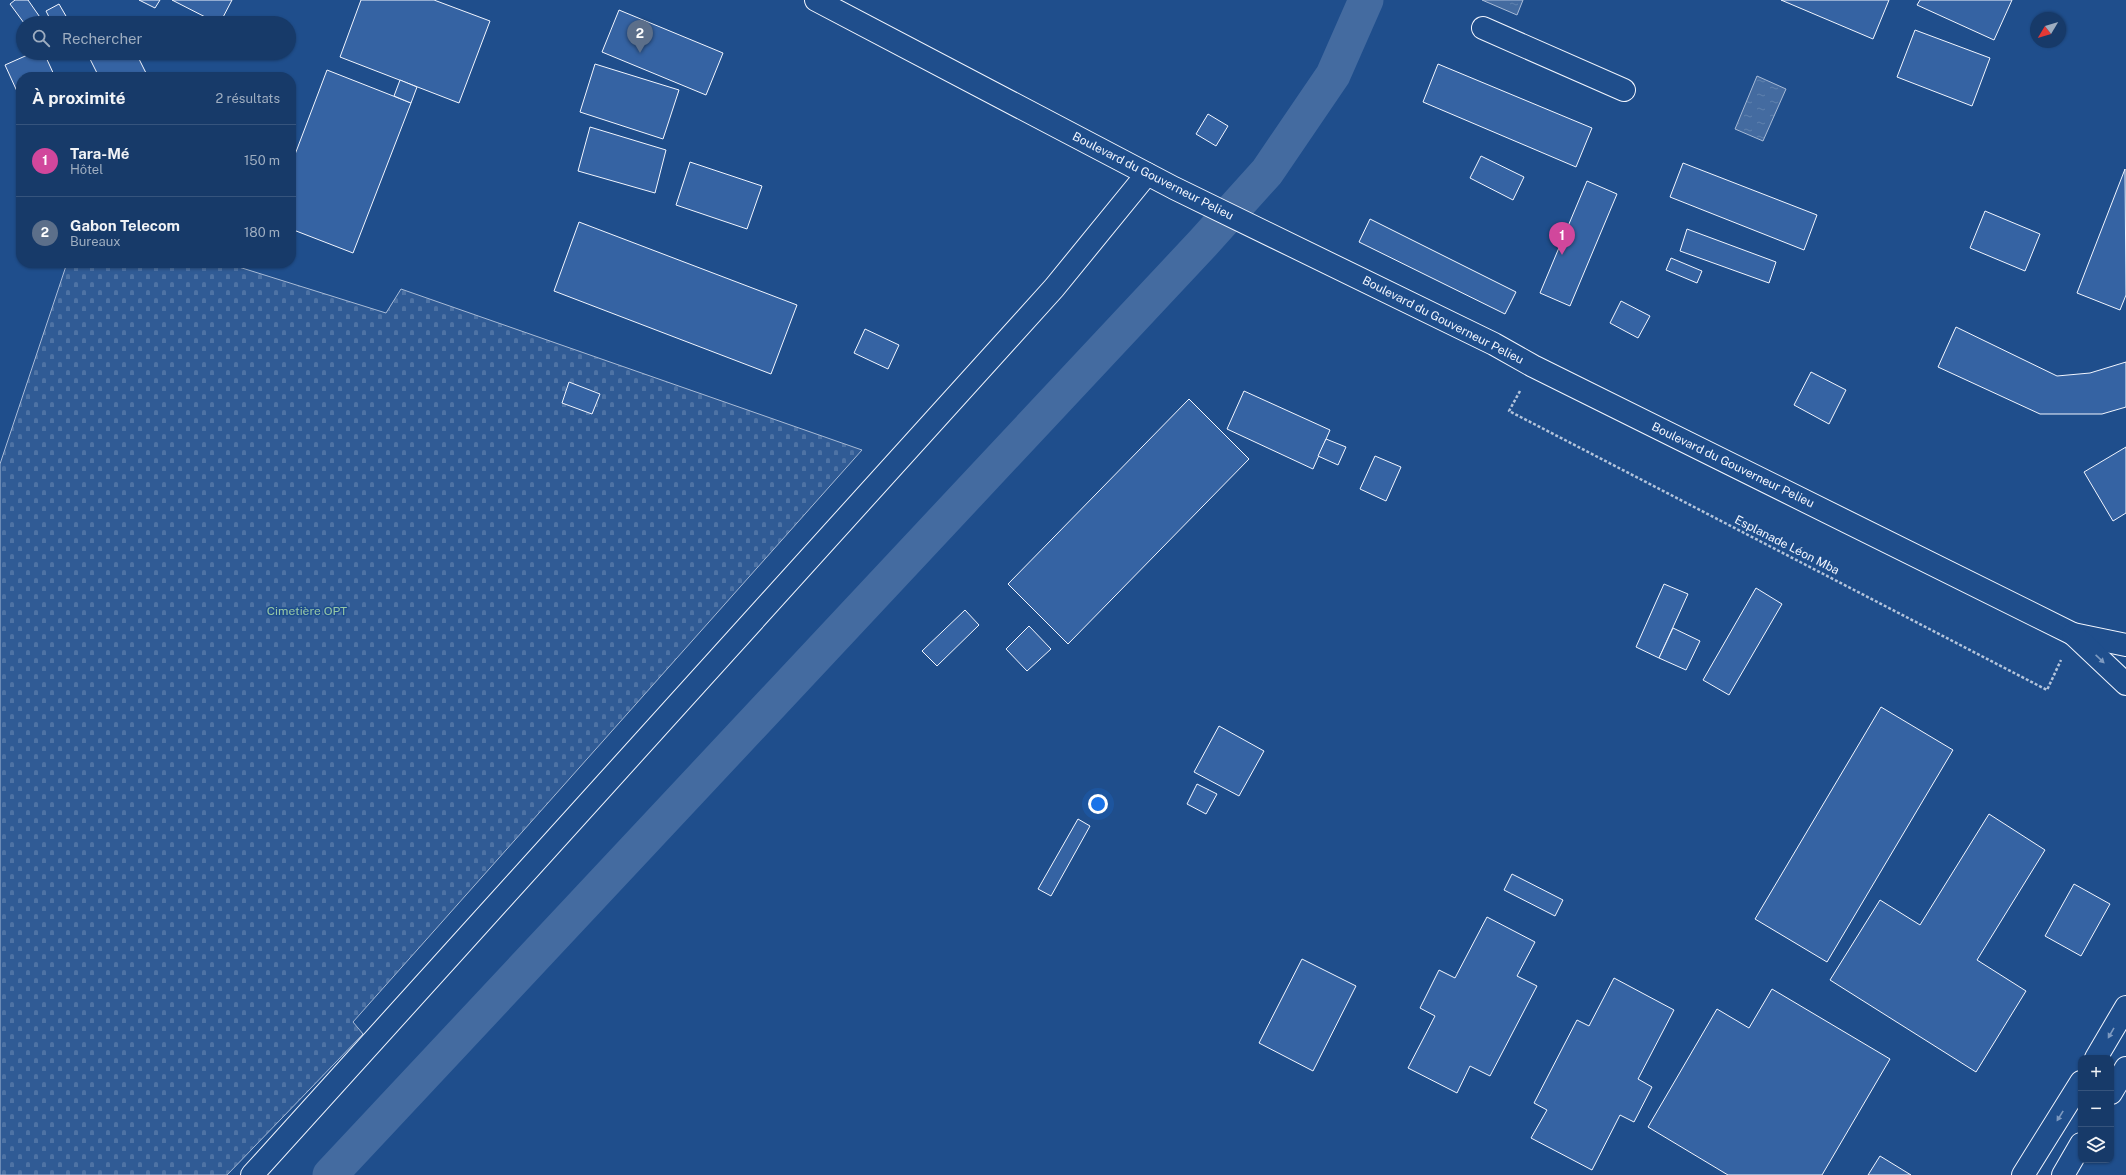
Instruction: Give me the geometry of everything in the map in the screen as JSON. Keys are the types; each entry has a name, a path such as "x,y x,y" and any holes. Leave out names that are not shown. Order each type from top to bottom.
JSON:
{"street":[{"name":"Boulevard du Gouverneur Pelieu","path":"816,0 1146,174 1494,344 1533,366 2073,634"},
{"path":"1483,28 1624,90"},
{"path":"252,1175 1054,288 1146,174"},
{"path":"2073,634 2126,645"},
{"path":"2073,634 2126,684"},
{"path":"2098,1055 2126,1007"},
{"path":"2112,1091 2126,1068"},
{"path":"2024,1175 2078,1087"},
{"path":"2063,1175 2078,1149"}],"path":[{"name":"Esplanade Léon Mba","path":"1533,366 1509,411 2047,690 2073,634"}],"green space":[{"name":"Cimetière OPT","path":"65,268 242,268 386,313 401,289 862,450 353,1022 363,1034 227,1175 0,1175 0,464"}],"water":[{"path":"1482,0 1523,0 1517,15"},
{"path":"1757,76 1786,89 1763,141 1735,129"}],"building":[{"path":"15,0 28,0 39,16 19,16 10,4"},
{"path":"139,0 160,0 155,8"},
{"path":"172,0 232,0 224,16 203,16"},
{"path":"361,0 434,0 490,21 459,103 340,57"},
{"path":"1781,0 1889,0 1873,39"},
{"path":"1920,0 2012,0 1994,40 1917,5"},
{"path":"59,4 66,16 48,16 46,11"},
{"path":"619,10 723,53 706,95 602,52"},
{"path":"1915,30 1990,58 1972,106 1897,77"},
{"path":"16,60 47,60 53,72 16,72 16,89 5,65"},
{"path":"90,60 140,60 146,72 96,72"},
{"path":"595,64 679,90 663,139 580,112"},
{"path":"1438,64 1592,128 1576,167 1423,102"},
{"path":"327,70 411,103 353,253 296,231 296,152"},
{"path":"400,80 417,87 411,103 394,96"},
{"path":"1208,114 1228,126 1216,146 1196,134"},
{"path":"590,127 666,150 655,193 578,171"},
{"path":"1481,156 1524,177 1513,200 1470,178"},
{"path":"690,162 762,186 747,229 676,205"},
{"path":"1683,163 1817,215 1804,250 1670,197"},
{"path":"2125,169 2126,295 2120,310 2077,293"},
{"path":"1587,181 1617,194 1570,306 1540,293"},
{"path":"1985,211 2040,234 2025,271 1970,248"},
{"path":"1370,219 1516,292 1505,314 1359,242"},
{"path":"579,222 797,305 771,374 554,291"},
{"path":"1687,229 1776,262 1769,283 1680,251"},
{"path":"1671,258 1702,271 1697,283 1666,270"},
{"path":"1621,301 1650,316 1638,338 1610,323"},
{"path":"1956,327 2057,376 2090,373 2126,362 2126,407 2102,414 2040,414 1938,367"},
{"path":"865,329 899,345 888,369 854,353"},
{"path":"1811,372 1846,390 1829,424 1794,405"},
{"path":"569,382 600,394 592,414 562,403"},
{"path":"1244,391 1330,430 1313,469 1227,429"},
{"path":"1189,399 1249,459 1068,644 1008,584"},
{"path":"1326,439 1346,447 1338,465 1318,456"},
{"path":"2126,447 2126,513 2113,521 2084,472"},
{"path":"1375,456 1401,467 1386,501 1360,489"},
{"path":"1664,584 1688,594 1659,658 1636,647"},
{"path":"1756,588 1782,604 1729,695 1703,680"},
{"path":"965,610 979,625 937,666 922,651"},
{"path":"1029,626 1051,649 1027,671 1006,649"},
{"path":"1673,628 1700,641 1686,670 1659,658"},
{"path":"1881,707 1953,750 1827,962 1755,919"},
{"path":"1219,726 1264,751 1239,796 1194,772"},
{"path":"1197,784 1217,794 1206,814 1187,804"},
{"path":"1989,814 2045,850 1977,960 2026,991 1976,1072 1830,980 1880,900 1920,925"},
{"path":"1078,819 1090,826 1051,896 1038,889"},
{"path":"1512,874 1563,900 1555,916 1504,890"},
{"path":"2074,884 2110,904 2081,956 2045,936"},
{"path":"1487,917 1535,942 1517,976 1537,986 1490,1076 1470,1066 1457,1093 1408,1068 1435,1016 1420,1008 1439,970 1455,978"},
{"path":"1302,959 1356,986 1313,1071 1259,1043"},
{"path":"1614,978 1674,1010 1638,1079 1652,1087 1634,1122 1620,1115 1592,1170 1531,1138 1547,1110 1534,1103 1577,1020 1589,1026"},
{"path":"1772,989 1890,1059 1822,1175 1728,1175 1648,1127 1717,1009 1749,1028"},
{"path":"1880,1156 1911,1175 1868,1175"}],"waterway":[{"path":"330,1175 1203,243 1267,172 1333,75 1366,0"}],"place":[{"name":"Gabon Telecom","path":"640,53"},
{"name":"Tara-Mé","path":"1562,255"}]}
